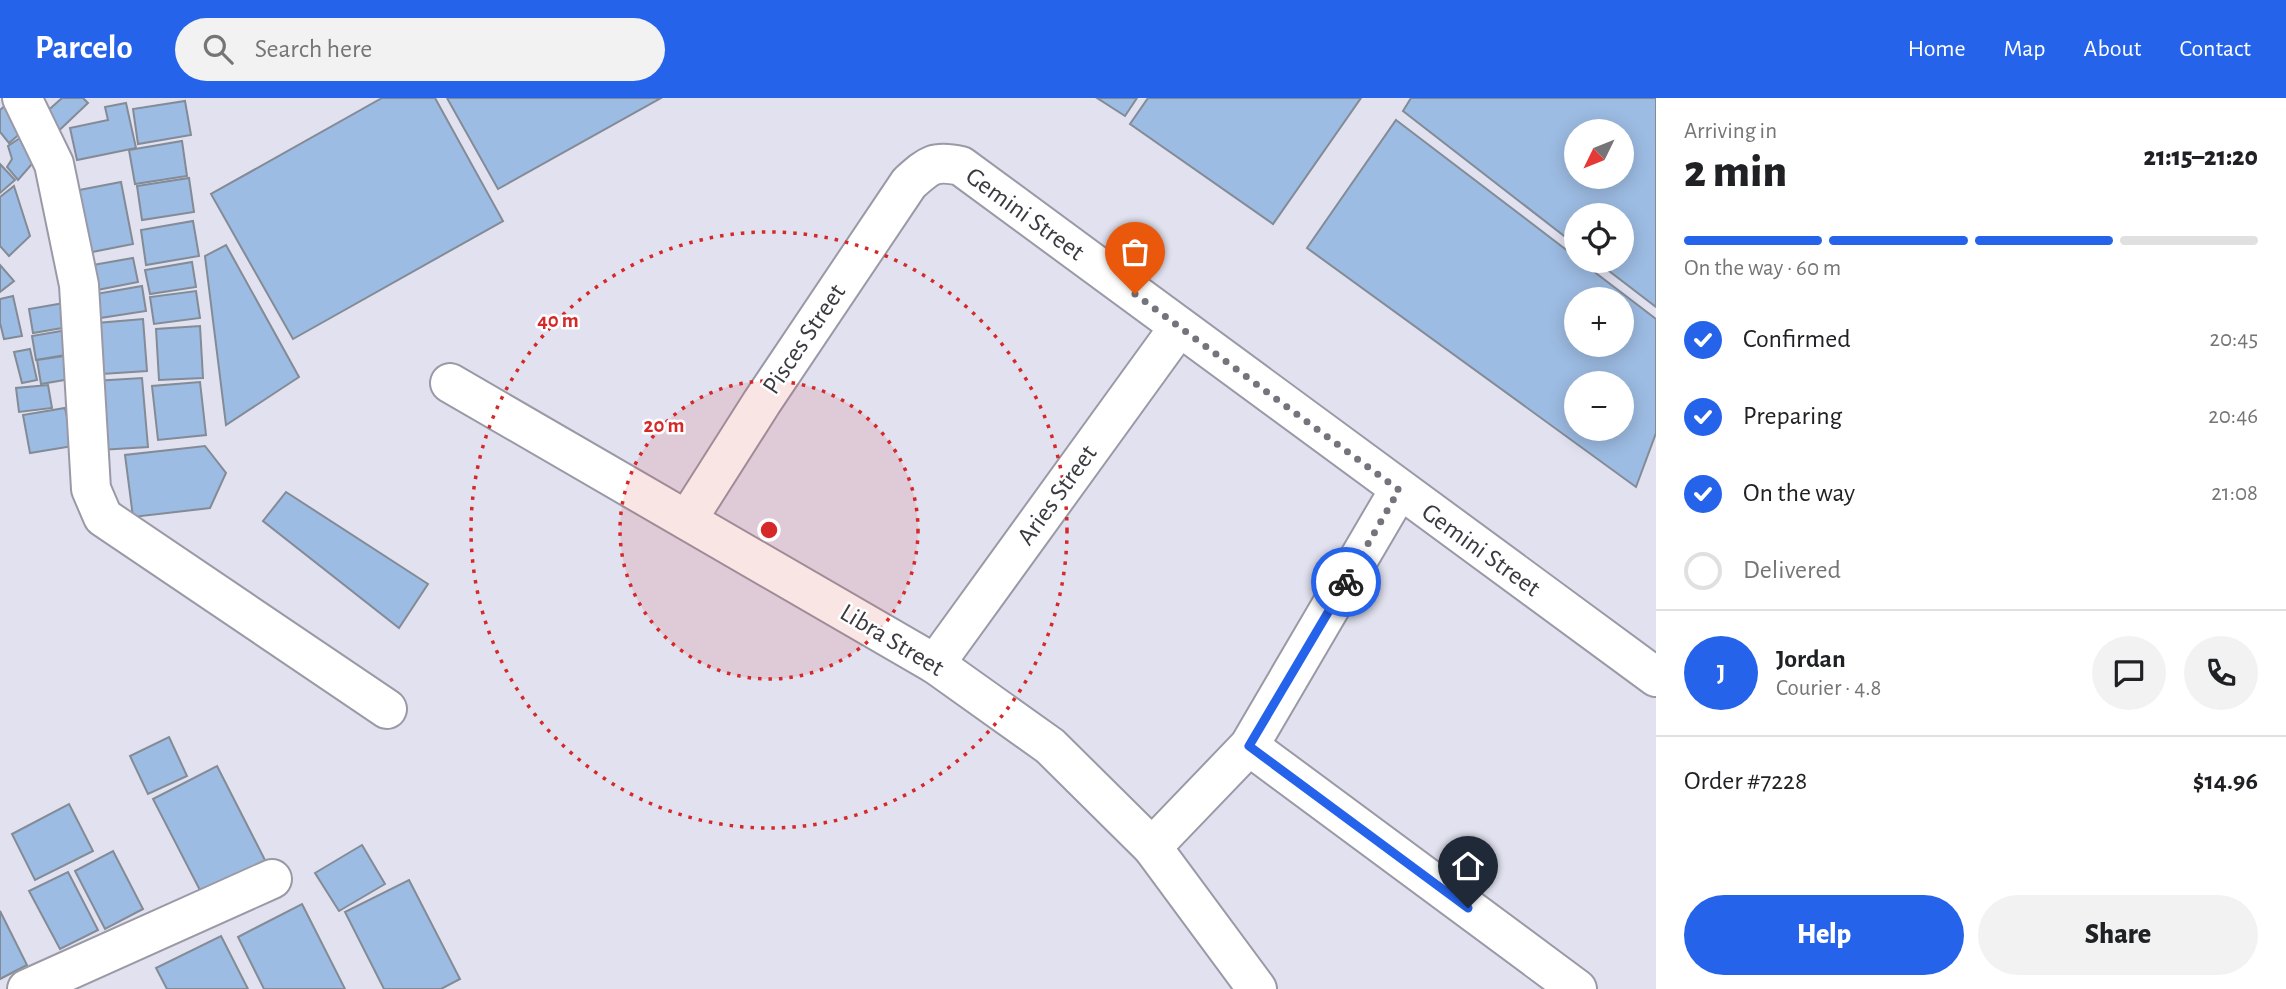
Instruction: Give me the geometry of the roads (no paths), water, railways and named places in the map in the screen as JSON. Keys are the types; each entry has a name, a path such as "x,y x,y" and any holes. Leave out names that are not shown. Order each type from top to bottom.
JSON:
{"street":[{"path":"22,98 54,164 79,285 91,489 103,517 387,709"},
{"name":"Gemini Street","path":"930,164 961,166 1656,677"},
{"name":"Pisces Street","path":"687,520 762,402 909,183 930,164"},
{"name":"Aries Street","path":"935,664 1179,327"},
{"name":"Libra Street","path":"450,383 935,664 1050,746 1152,847 1257,989"},
{"path":"1152,847 1249,746 1399,490"},
{"path":"1249,746 1577,989"},
{"path":"27,989 272,879"}]}
